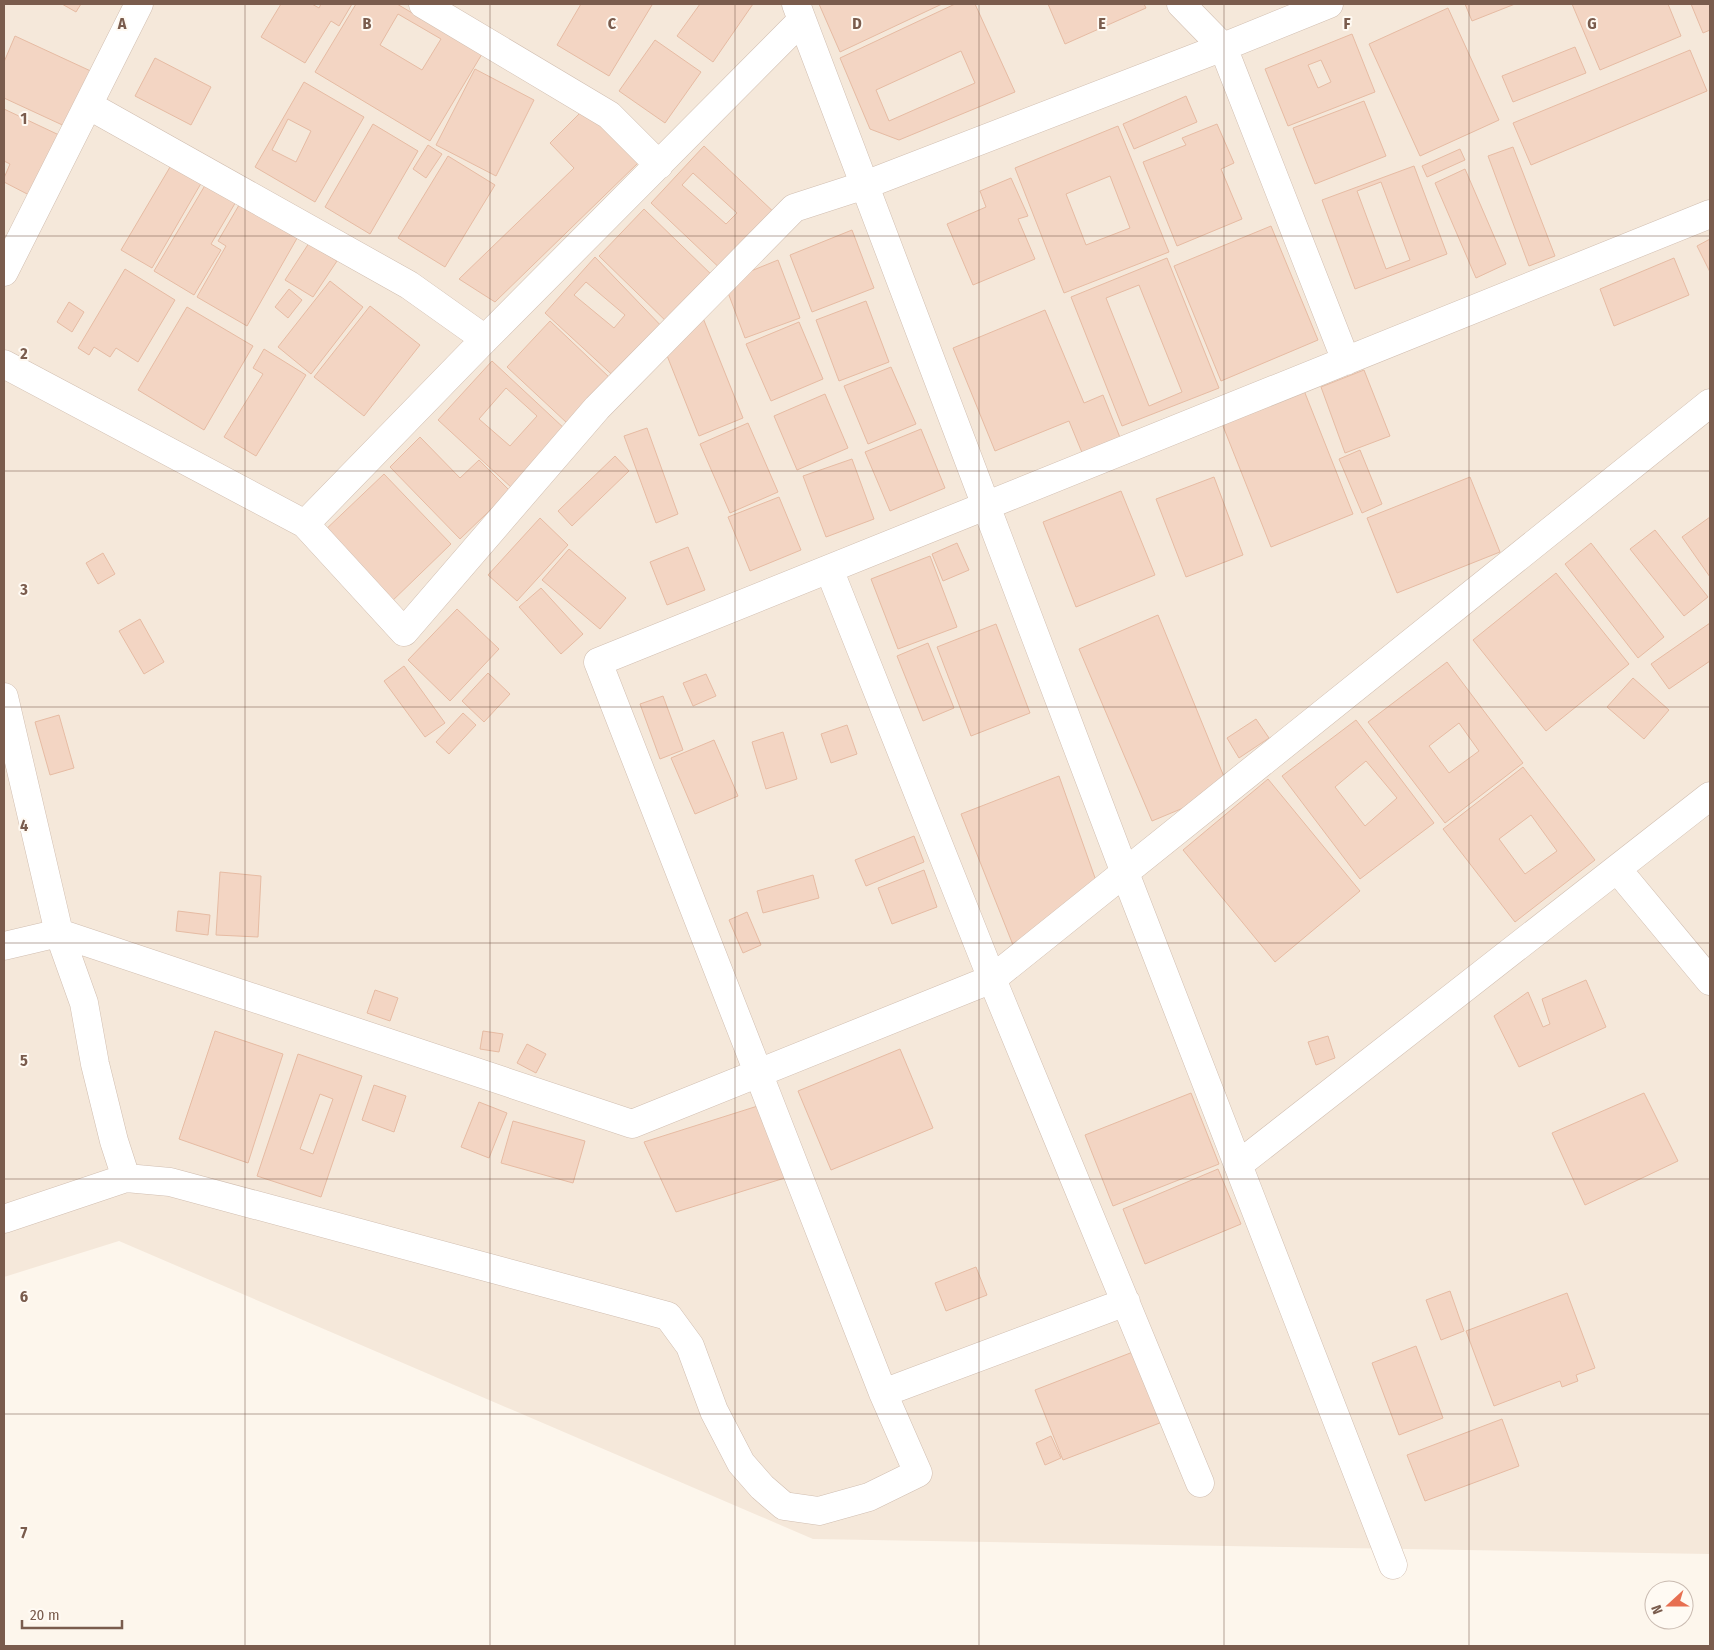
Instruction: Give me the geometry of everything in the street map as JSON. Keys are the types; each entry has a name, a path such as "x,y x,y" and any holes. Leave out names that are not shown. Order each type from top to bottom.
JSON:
{"street":[{"path":"4,272 139,4"},
{"path":"423,4 609,115 659,165"},
{"path":"1181,4 1223,47 1346,361"},
{"path":"4,364 305,524 404,632 597,408 794,208 864,185 1223,47 1329,4"},
{"path":"305,524 485,339 659,165 799,12 1125,872 1393,1565"},
{"path":"88,105 409,285 485,339"},
{"path":"4,1219 126,1178 170,1182 668,1316 690,1346 714,1411 741,1463 762,1487 784,1506 819,1511 869,1497 918,1473 883,1393 598,662 1710,214"},
{"path":"4,946 59,933 632,1124 992,979 1710,403"},
{"path":"829,569 992,979 1200,1483"},
{"path":"4,697 59,933 84,1003 97,1074 114,1141 126,1178"},
{"path":"1238,1165 1710,796"},
{"path":"1617,869 1710,981"},
{"path":"883,1393 1126,1302"}],"shaded area":[{"path":"4,4 1710,4 1710,1554 813,1539 119,1241 4,1277"}],"building":[{"path":"62,4 81,4 76,12"},
{"path":"281,4 312,4 319,8 321,4 352,4 339,26 331,21 305,63 261,37"},
{"path":"356,4 397,4 482,54 430,141 315,72","holes":["398,14 441,39 422,70 380,45"]},
{"path":"581,4 652,5 609,76 557,45"},
{"path":"700,4 753,4 713,62 677,36"},
{"path":"819,4 942,4 840,52"},
{"path":"955,4 975,4 1015,92 899,140 870,129 840,58","holes":["961,51 975,83 889,121 876,90"]},
{"path":"1048,4 1144,4 1146,8 1065,44"},
{"path":"1465,4 1515,4 1472,21"},
{"path":"1572,4 1668,4 1681,36 1600,70"},
{"path":"1691,4 1710,4 1710,30 1703,33"},
{"path":"1448,8 1499,120 1420,156 1369,44"},
{"path":"1352,34 1375,92 1288,126 1265,69","holes":["1321,60 1331,82 1318,88 1308,65"]},
{"path":"15,36 95,73 71,129 4,98 4,62"},
{"path":"655,40 701,72 665,123 619,91"},
{"path":"1575,47 1586,73 1513,102 1502,76"},
{"path":"1690,50 1707,91 1531,165 1513,123"},
{"path":"155,58 211,87 191,125 135,96"},
{"path":"475,69 534,100 496,176 436,145"},
{"path":"304,82 364,117 315,202 255,167","holes":["288,119 311,131 296,162 272,150"]},
{"path":"1186,96 1197,122 1134,149 1123,124"},
{"path":"1364,101 1386,156 1315,184 1293,128"},
{"path":"585,108 638,163 495,302 459,279 574,168 550,143"},
{"path":"4,109 59,135 31,196 4,182 10,164 4,161"},
{"path":"373,124 418,151 370,234 325,207"},
{"path":"1217,124 1234,163 1221,169 1242,219 1177,246 1143,162 1186,145 1182,138"},
{"path":"1118,126 1169,252 1064,293 1015,168","holes":["1110,176 1130,228 1086,245 1066,194"]},
{"path":"428,145 442,154 426,178 413,169"},
{"path":"704,146 779,217 726,274 651,203","holes":["693,173 737,213 726,224 682,185"]},
{"path":"1513,147 1555,256 1529,266 1488,156"},
{"path":"1460,149 1465,160 1427,177 1422,166"},
{"path":"448,156 495,185 445,267 398,238"},
{"path":"173,162 203,180 152,268 121,250"},
{"path":"1414,166 1447,254 1355,289 1322,200","holes":["1381,182 1410,260 1386,269 1357,191"]},
{"path":"1465,169 1506,264 1476,278 1435,183"},
{"path":"1011,178 1028,216 1018,219 1035,259 973,285 947,224 986,207 980,191"},
{"path":"207,182 237,200 211,244 221,250 194,295 154,271"},
{"path":"242,200 300,233 247,326 197,297 226,246 218,241"},
{"path":"644,209 717,280 672,327 599,256"},
{"path":"1271,226 1318,340 1221,381 1174,266"},
{"path":"852,230 874,288 812,312 790,255"},
{"path":"1710,239 1710,272 1697,246"},
{"path":"309,243 337,261 313,297 285,280"},
{"path":"595,257 667,332 620,382 545,313","holes":["586,282 625,315 614,328 574,295"]},
{"path":"1167,258 1219,388 1122,426 1071,297","holes":["1139,285 1182,392 1149,406 1106,298"]},
{"path":"1674,258 1689,295 1614,326 1600,289"},
{"path":"778,260 800,318 745,338 724,282"},
{"path":"125,269 175,300 138,362 116,348 110,357 94,347 89,355 78,348"},
{"path":"330,281 363,307 311,374 278,347"},
{"path":"289,289 302,300 288,318 275,307"},
{"path":"866,301 889,362 839,381 816,320"},
{"path":"69,302 84,312 72,332 57,322"},
{"path":"370,306 420,345 364,416 314,377"},
{"path":"187,307 253,346 204,430 138,390"},
{"path":"1045,310 1084,403 1103,395 1121,440 1083,455 1069,421 995,451 953,348"},
{"path":"701,313 743,418 699,436 664,348"},
{"path":"550,321 610,378 567,423 507,367"},
{"path":"799,322 823,379 771,401 746,344"},
{"path":"264,349 306,375 256,456 224,437 263,374 253,368"},
{"path":"492,361 566,430 512,488 438,420","holes":["506,388 537,416 510,446 479,419"]},
{"path":"891,367 916,424 868,444 844,386"},
{"path":"1364,370 1390,436 1345,453 1321,387"},
{"path":"1303,388 1353,514 1271,547 1221,421"},
{"path":"825,394 848,448 797,470 774,416"},
{"path":"748,423 778,492 730,513 700,444"},
{"path":"647,428 678,514 656,523 624,436"},
{"path":"921,429 945,488 890,511 865,452"},
{"path":"420,437 460,478 479,460 510,491 460,539 390,467"},
{"path":"1360,450 1382,504 1362,513 1339,459"},
{"path":"615,456 629,471 572,526 558,511"},
{"path":"852,459 874,519 826,537 803,476"},
{"path":"384,474 451,544 388,605 321,534"},
{"path":"1214,477 1243,555 1186,577 1156,499"},
{"path":"1470,477 1500,552 1397,593 1367,518"},
{"path":"1121,491 1155,575 1076,607 1043,522"},
{"path":"779,497 801,550 750,571 728,517"},
{"path":"1710,517 1710,577 1682,537"},
{"path":"540,518 568,545 517,601 488,575"},
{"path":"1655,530 1708,597 1684,616 1630,549"},
{"path":"957,543 969,570 943,581 932,554"},
{"path":"1591,543 1664,637 1638,658 1565,564"},
{"path":"688,547 705,590 667,605 650,562"},
{"path":"569,549 626,598 600,629 542,580"},
{"path":"103,553 115,574 98,584 86,563"},
{"path":"930,556 957,627 898,649 871,579"},
{"path":"1556,573 1629,664 1546,731 1473,640"},
{"path":"541,588 583,634 561,654 519,607"},
{"path":"457,609 499,649 450,701 408,660"},
{"path":"1158,615 1229,789 1152,821 1079,649"},
{"path":"140,619 164,662 144,674 119,631"},
{"path":"1710,623 1710,661 1669,689 1651,664"},
{"path":"996,624 1030,713 971,736 937,647"},
{"path":"928,643 954,708 923,721 897,656"},
{"path":"1447,662 1523,763 1445,823 1368,722","holes":["1459,723 1479,751 1449,773 1429,746"]},
{"path":"404,666 445,723 425,737 384,681"},
{"path":"488,673 510,694 484,722 462,701"},
{"path":"706,674 716,696 693,706 683,683"},
{"path":"1633,678 1669,710 1644,739 1607,707"},
{"path":"663,696 683,750 660,759 640,704"},
{"path":"463,713 476,725 449,754 436,742"},
{"path":"59,715 74,768 50,775 35,722"},
{"path":"1256,719 1269,738 1239,758 1227,738"},
{"path":"1356,720 1434,823 1360,879 1282,776","holes":["1366,761 1397,798 1365,826 1335,787"]},
{"path":"847,725 857,754 831,763 821,734"},
{"path":"783,732 797,779 766,789 752,742"},
{"path":"714,740 738,796 695,814 671,758"},
{"path":"1523,767 1595,860 1515,922 1443,829","holes":["1531,815 1557,851 1525,874 1499,839"]},
{"path":"1059,776 1100,892 1013,945 961,814"},
{"path":"1268,779 1360,891 1275,962 1183,850"},
{"path":"914,836 924,862 866,886 855,860"},
{"path":"924,870 937,907 892,924 878,888"},
{"path":"220,872 261,876 258,937 216,935"},
{"path":"813,875 819,898 763,913 757,891"},
{"path":"178,911 210,915 208,935 176,931"},
{"path":"747,912 761,945 743,953 729,920"},
{"path":"1586,980 1606,1027 1519,1067 1494,1016 1528,992 1543,1027 1550,1024 1542,999"},
{"path":"375,990 398,998 390,1021 367,1013"},
{"path":"215,1031 283,1054 248,1163 179,1139"},
{"path":"483,1031 503,1034 499,1052 480,1049"},
{"path":"1328,1036 1335,1058 1316,1065 1308,1042"},
{"path":"527,1044 546,1054 536,1073 517,1063"},
{"path":"900,1049 933,1128 831,1170 798,1091"},
{"path":"298,1054 362,1076 321,1197 257,1176","holes":["320,1094 333,1099 313,1154 300,1149"]},
{"path":"374,1085 406,1096 394,1132 362,1120"},
{"path":"1191,1093 1219,1164 1113,1206 1085,1135"},
{"path":"1644,1093 1678,1161 1585,1205 1552,1133"},
{"path":"479,1102 507,1113 489,1158 461,1147"},
{"path":"764,1104 788,1177 676,1212 644,1142"},
{"path":"513,1121 585,1141 573,1183 501,1163"},
{"path":"1218,1169 1241,1224 1145,1264 1123,1209"},
{"path":"976,1267 987,1295 946,1311 935,1283"},
{"path":"1450,1291 1464,1331 1441,1340 1426,1300"},
{"path":"1567,1293 1595,1368 1576,1375 1578,1381 1562,1387 1560,1381 1494,1406 1466,1331"},
{"path":"1416,1346 1443,1418 1399,1435 1372,1363"},
{"path":"1138,1350 1165,1421 1063,1460 1035,1390"},
{"path":"1502,1419 1519,1466 1425,1501 1407,1455"},
{"path":"1051,1436 1061,1458 1045,1465 1036,1443"}]}
